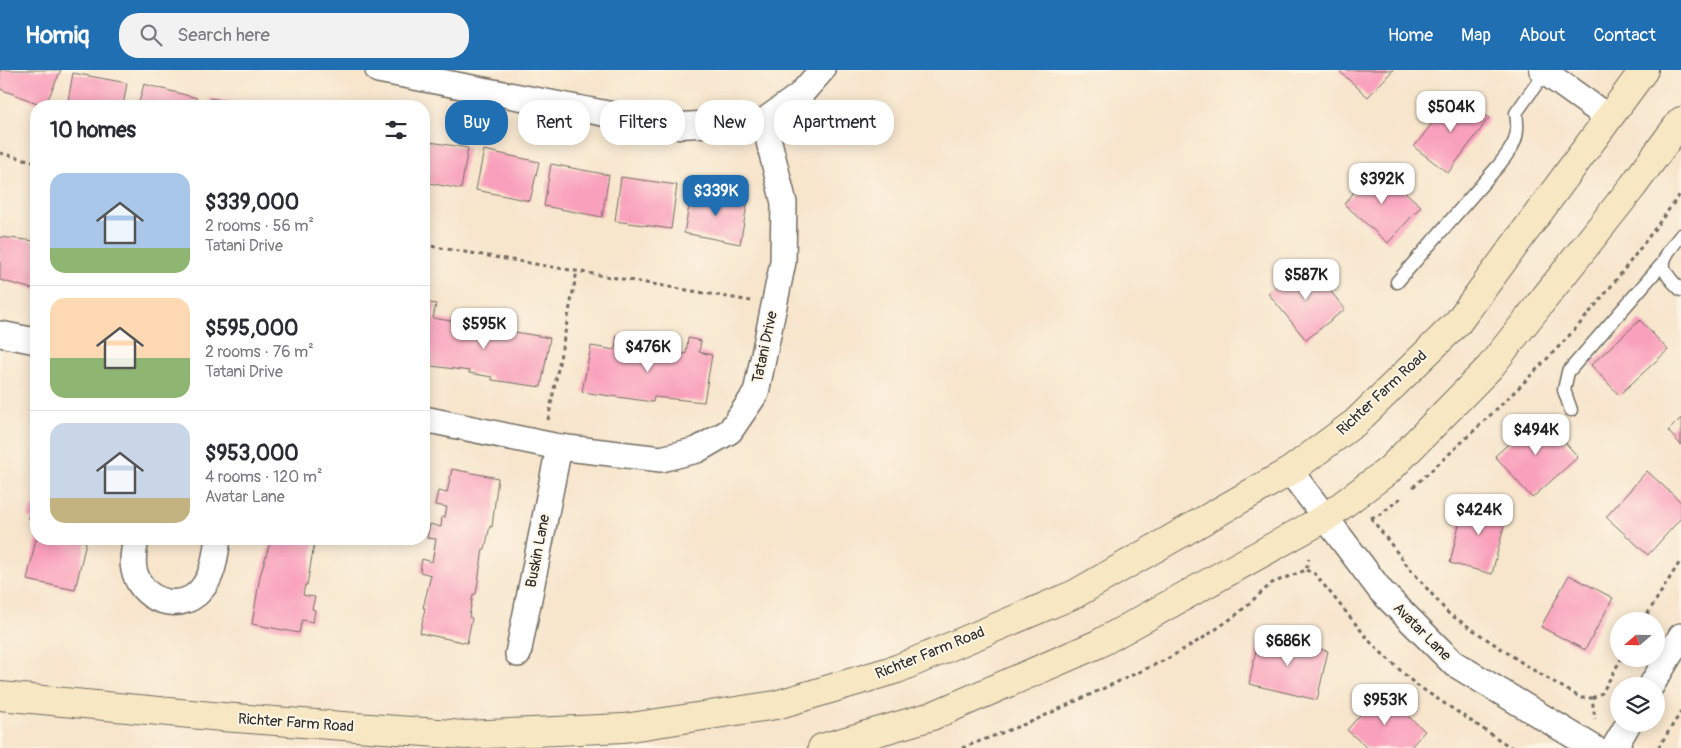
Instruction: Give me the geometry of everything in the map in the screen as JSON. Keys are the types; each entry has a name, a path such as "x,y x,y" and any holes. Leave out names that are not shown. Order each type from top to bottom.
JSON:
{"main road":[{"name":"Richter Farm Road","path":"0,696 222,717 465,736 624,728 776,704 897,669 1075,594 1290,471 1356,422 1458,322 1644,70"},
{"path":"822,748 932,716 1098,644 1324,518 1389,470 1490,368 1633,186 1681,121"}],"street":[{"path":"378,70 671,126 695,125"},
{"path":"764,122 800,95 822,70"},
{"path":"1544,71 1609,118"},
{"name":"Tatani Drive","path":"430,420 551,445 661,459 697,450 730,431 756,393 783,262 784,203 764,122"},
{"path":"0,334 30,340"},
{"name":"Buskin Lane","path":"518,654 551,445"},
{"name":"Avatar Lane","path":"1290,471 1381,591 1453,663 1591,746"},
{"path":"135,545 133,555 134,572 146,593 154,599 166,602 182,602 193,598 203,588 212,573 217,545"},
{"path":"1656,677 1681,636"},
{"path":"1614,748 1623,732"}],"lane":[{"path":"1398,282 1499,166 1514,145 1519,130 1516,113 1544,71"},
{"path":"1681,235 1665,255 1663,263 1665,274 1681,290"},
{"path":"1571,410 1564,390 1568,372 1663,263"}],"path":[{"path":"0,153 30,160"},
{"path":"430,246 774,305"},
{"path":"551,445 577,271"},
{"path":"1371,518 1448,613 1530,668 1580,698 1592,698 1602,693 1616,668"},
{"path":"1648,612 1681,560"},
{"path":"1306,570 1315,574 1372,644 1415,684 1512,748"},
{"path":"1591,746 1596,723 1592,698"},
{"path":"1658,748 1681,712"}],"building":[{"path":"0,70 61,70 48,100 30,100 0,89"},
{"path":"1338,70 1393,70 1368,97"},
{"path":"73,73 127,83 124,100 68,100"},
{"path":"144,84 197,98 196,100 140,100"},
{"path":"1455,93 1489,118 1448,173 1414,147"},
{"path":"430,142 468,148 461,189 430,183"},
{"path":"484,150 539,162 530,201 476,190"},
{"path":"551,164 609,175 602,217 544,206"},
{"path":"1376,167 1421,206 1388,243 1344,204"},
{"path":"621,177 677,185 671,229 615,221"},
{"path":"692,190 748,200 740,244 684,233"},
{"path":"0,237 30,240 30,288 0,280"},
{"path":"1307,262 1345,309 1306,340 1268,293"},
{"path":"430,303 436,304 433,318 550,338 541,387 492,380 492,377 469,373 470,371 430,366"},
{"path":"1640,320 1668,350 1619,395 1591,365"},
{"path":"617,336 630,339 628,350 662,354 662,350 686,354 688,338 701,341 699,352 712,355 704,402 654,397 653,402 582,392 591,346 615,350"},
{"path":"1541,415 1578,457 1532,498 1495,456"},
{"path":"1681,418 1681,445 1668,431"},
{"path":"452,469 498,478 492,527 490,526 485,549 483,549 476,594 473,594 469,617 472,618 467,643 420,633 425,608 423,608 431,575 420,572 422,559 432,562 436,539 430,538 430,524 441,527 442,517 445,517 447,507 435,505 438,491 447,493"},
{"path":"1647,471 1681,502 1681,518 1648,555 1606,517"},
{"path":"1465,499 1508,510 1492,574 1450,563"},
{"path":"35,545 85,545 75,590 27,580"},
{"path":"269,545 314,545 307,585 305,585 303,595 315,597 312,609 315,610 313,622 302,620 299,633 252,624 260,576"},
{"path":"1569,575 1613,598 1585,650 1541,627"},
{"path":"1259,635 1328,651 1317,700 1249,684"},
{"path":"1380,692 1425,731 1410,748 1367,748 1347,730"}]}
